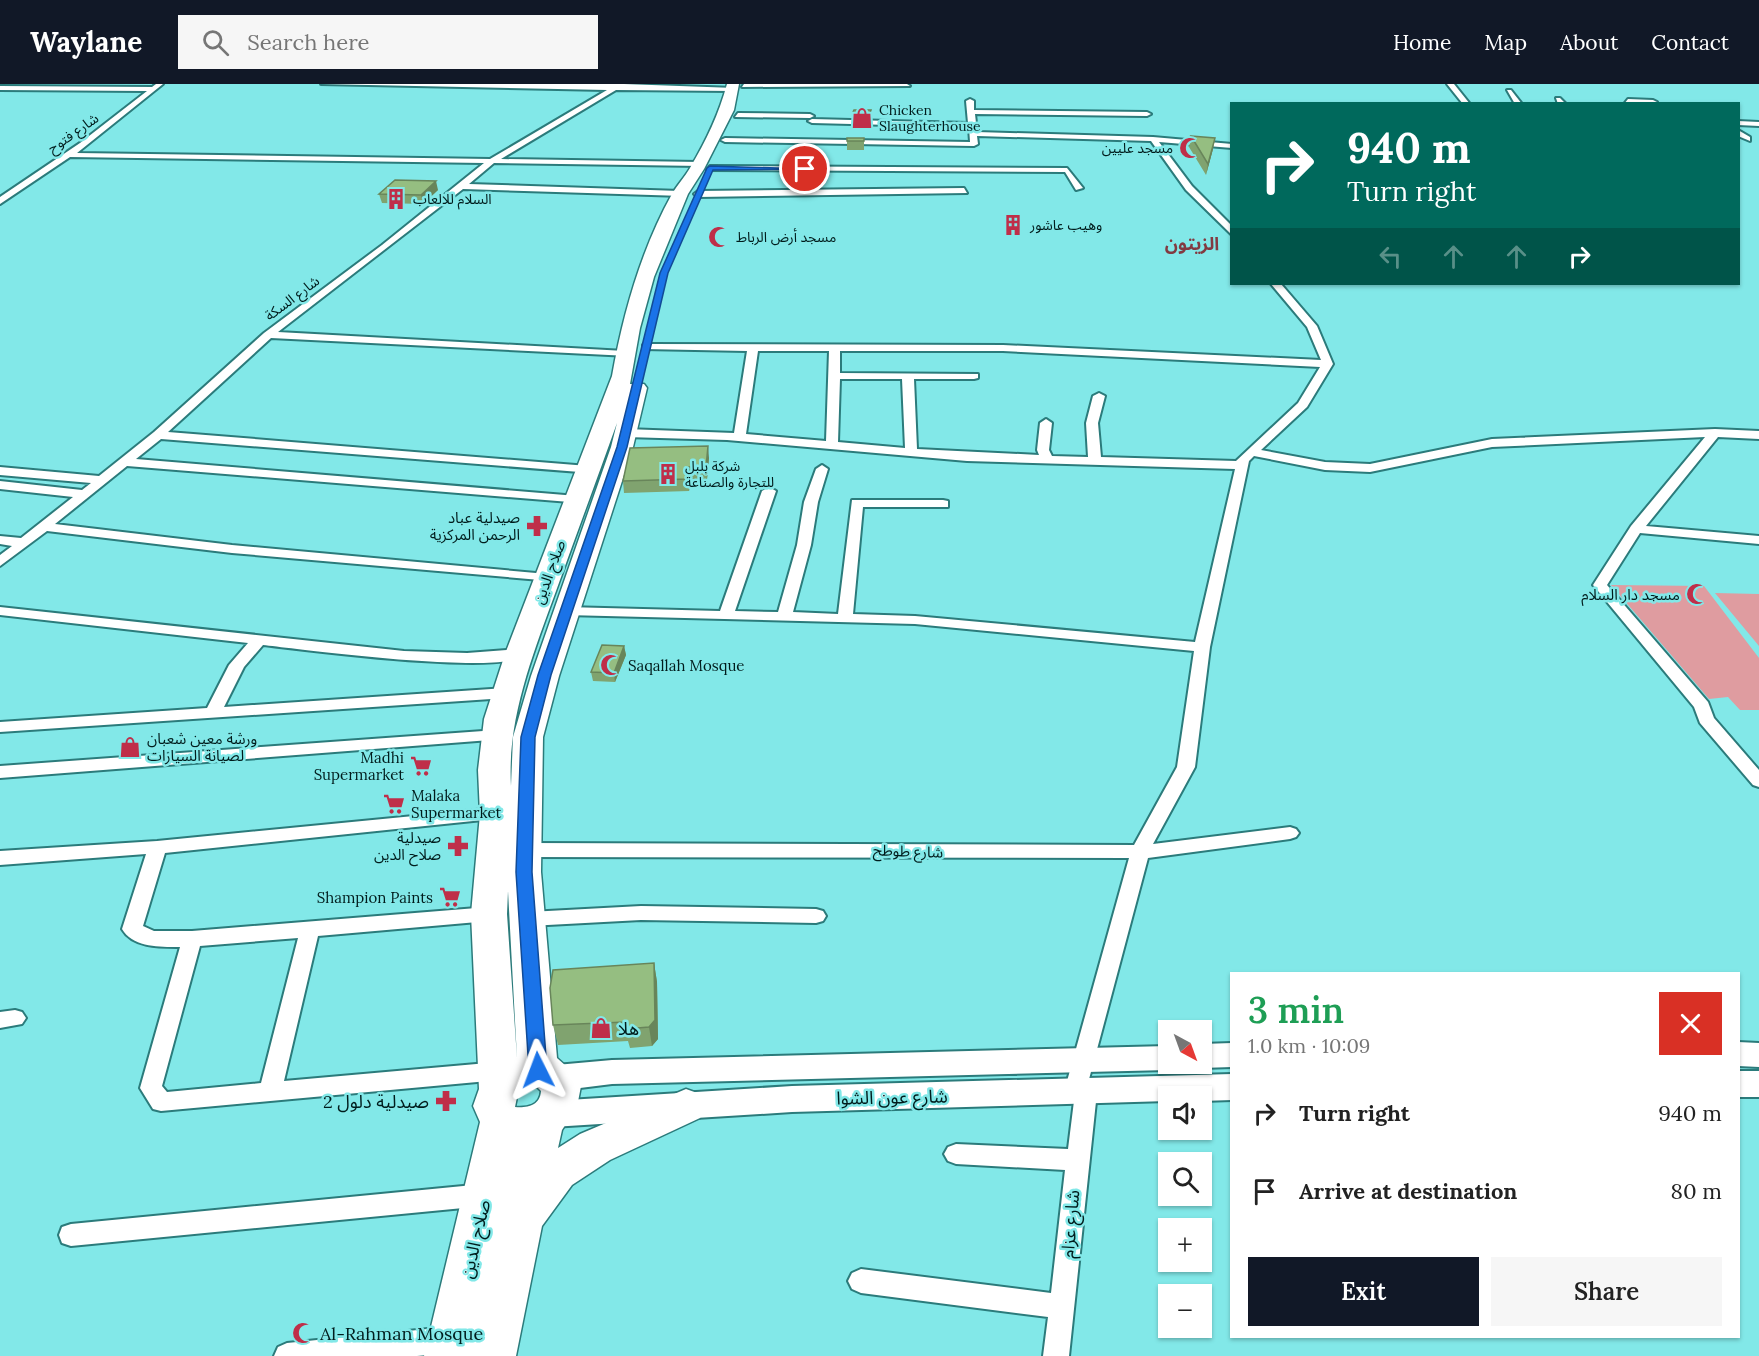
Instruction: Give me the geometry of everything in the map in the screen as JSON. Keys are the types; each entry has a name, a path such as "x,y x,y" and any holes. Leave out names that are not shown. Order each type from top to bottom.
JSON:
{"highway":[{"name":"صلاح الدين","path":"704,166 725,140 738,115 738,86"},
{"name":"صلاح الدين","path":"450,1348 485,1195 527,1095 489,914 496,814 494,770 497,735 506,693 622,376 636,350 689,194 704,166 738,86"},
{"name":"صلاح الدين","path":"492,1356 521,1219 527,1095 529,919 525,850 528,737 566,611 626,433 636,350"},
{"path":"521,1219 557,1172 595,1147 686,1106"}],"main road":[{"path":"1740,1054 1759,1055"},
{"path":"1212,1056 1230,1055"},
{"name":"شارع عون الشوا","path":"527,1095 612,1072 1158,1058"},
{"path":"1740,1084 1759,1084"},
{"name":"شارع عون الشوا","path":"527,1095 686,1106 792,1099 1230,1087"}],"street":[{"path":"324,84 907,88"},
{"path":"1450,84 1465,102"},
{"name":"شارع السكة","path":"0,562 158,435 268,336 463,186 492,161 617,86"},
{"path":"0,88 157,87"},
{"name":"شارع فتوح","path":"0,201 67,155 157,87"},
{"path":"1509,91 1517,102"},
{"path":"725,140 974,144 970,101"},
{"path":"1628,102 1653,102"},
{"path":"971,112 1147,114"},
{"path":"738,115 972,125"},
{"path":"1740,123 1759,124"},
{"path":"973,134 1153,139 1230,146"},
{"path":"1740,134 1747,139"},
{"path":"1153,139 1189,188 1230,230"},
{"path":"67,155 1067,170 1079,188"},
{"path":"463,186 689,194 964,191"},
{"path":"626,433 739,436 911,452 1048,460 1241,465 1243,460 1303,405 1328,359 1312,326 1277,285"},
{"path":"268,336 636,350 753,347 1003,348 1327,364"},
{"path":"739,436 753,347"},
{"path":"832,444 835,347"},
{"path":"834,376 974,376"},
{"path":"908,376 911,452"},
{"path":"1095,461 1092,423 1099,396"},
{"path":"1046,423 1043,450 1048,460"},
{"path":"1252,452 1292,461 1353,469 1370,468 1492,443 1529,444 1715,433 1759,435"},
{"path":"1715,433 1636,529 1613,560 1600,585 1702,706 1706,719 1759,781"},
{"path":"158,435 588,470"},
{"path":"124,462 577,500"},
{"name":"شارع عزام","path":"1056,1356 1084,1061 1140,852 1186,767 1202,647 1241,465"},
{"path":"784,617 804,545 811,502 822,469"},
{"path":"0,471 103,480"},
{"path":"0,485 85,494"},
{"path":"726,615 769,491"},
{"path":"845,618 857,503 943,504"},
{"path":"45,527 232,549 547,578"},
{"path":"1636,529 1759,540"},
{"path":"0,540 24,543"},
{"path":"0,611 432,658 519,654"},
{"path":"566,611 915,620 1052,635 1202,647"},
{"path":"213,713 237,665 259,640"},
{"path":"0,726 506,693"},
{"path":"0,772 497,735"},
{"path":"0,858 157,846 496,814"},
{"name":"شارع طوطح","path":"525,850 1140,852 1194,847 1290,833"},
{"path":"157,846 132,929 151,939 192,939 310,927 489,914"},
{"path":"529,919 652,913 816,916"},
{"path":"270,1092 310,927"},
{"path":"192,939 151,1088 161,1102 270,1092 527,1095"},
{"path":"956,1154 1076,1160"},
{"path":"71,1235 485,1195"},
{"path":"861,1281 1062,1307"},
{"path":"287,1356 450,1348"}],"shaded area":[{"path":"1611,585 1704,586 1759,658 1759,710 1740,710 1728,697 1709,699"},
{"path":"1715,593 1759,594 1759,646"}],"building":[{"path":"854,110 871,110 870,113 853,112"},
{"path":"1191,136 1215,138 1208,164"},
{"path":"847,138 864,138 864,141 847,141"},
{"path":"395,180 436,181 421,195 379,194"},
{"path":"708,446 706,467 689,467 688,479 623,481 630,448"},
{"path":"602,645 624,646 614,673 591,672"},
{"path":"654,963 655,1020 649,1027 626,1029 626,1022 553,1025 550,988 553,970"}],"place":[{"name":"Chicken Slaughterhouse","path":"862,118"},
{"name":"مسجد عليين","path":"1190,148"},
{"name":"السلام للالعاب","path":"396,199"},
{"name":"وهيب عاشور","path":"1013,225"},
{"name":"مسجد أرض الرباط","path":"719,237"},
{"name":"شركة بلبل للتجارة والصناعة","path":"668,474"},
{"name":"صيدلية عباد الرحمن المركزية","path":"537,526"},
{"name":"مسجد دار السلام","path":"1697,594"},
{"name":"Saqallah Mosque","path":"611,665"},
{"name":"ورشة معين شعبان لصيانة السيارات","path":"130,747"},
{"name":"Madhi Supermarket","path":"421,766"},
{"name":"Malaka Supermarket","path":"394,804"},
{"name":"صيدلية صلاح الدين","path":"458,846"},
{"name":"Shampion Paints","path":"450,897"},
{"name":"هلا","path":"601,1028"},
{"name":"صيدلية دلول 2","path":"446,1101"},
{"name":"Al-Rahman Mosque","path":"303,1333"}],"district":[{"name":"الزيتون","path":"1192,243"}],"route":[{"path":"538,1070 524,872 528,737 544,675 622,447 664,273 710,168 805,169"}]}
